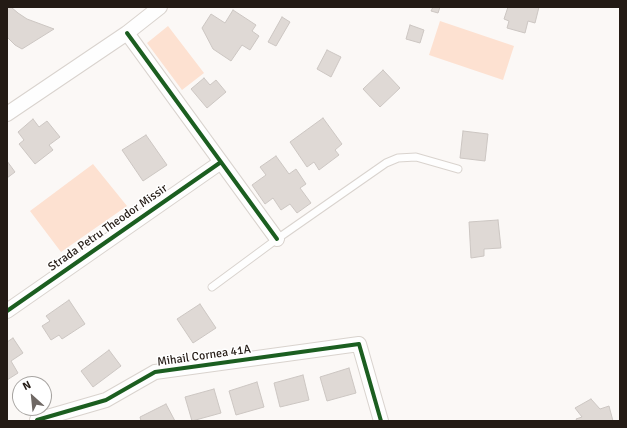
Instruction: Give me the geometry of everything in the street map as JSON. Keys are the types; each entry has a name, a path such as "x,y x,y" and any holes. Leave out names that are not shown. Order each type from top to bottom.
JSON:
{"street":[{"path":"7,114 127,33 160,7"},
{"path":"127,33 277,239"},
{"name":"Strada Petru Theodor Missir","path":"7,311 221,162"},
{"name":"Mihail Cornea 41A","path":"37,420 106,400 155,372 359,344 382,421"}],"lane":[{"path":"212,287 277,239 386,163 398,158 416,158 458,169"}],"shaded area":[{"path":"440,21 514,46 503,80 429,55"},
{"path":"168,26 204,73 182,90 147,43"},
{"path":"93,164 127,206 61,252 30,211"}],"building":[{"path":"7,7 11,7 27,19 54,29 22,49 15,45 7,37"},
{"path":"433,7 440,7 438,13 431,11"},
{"path":"508,7 539,7 535,23 528,21 525,33 507,28 509,21 504,19"},
{"path":"233,10 256,25 252,31 259,36 250,50 242,45 231,61 213,49 202,28 211,14 225,23"},
{"path":"282,17 290,22 276,46 268,42"},
{"path":"410,25 424,30 420,43 406,39"},
{"path":"327,50 341,57 331,77 317,69"},
{"path":"383,70 400,88 380,107 363,89"},
{"path":"204,78 210,85 216,80 226,92 207,108 191,89"},
{"path":"323,118 342,144 335,150 339,155 319,170 314,162 307,167 290,142"},
{"path":"33,119 39,127 47,121 60,137 49,145 53,150 35,164 19,144 24,140 18,132"},
{"path":"463,131 488,134 485,161 460,158"},
{"path":"146,135 167,165 143,181 122,150"},
{"path":"276,156 289,174 296,169 306,184 300,188 311,203 297,213 290,204 281,210 273,198 265,204 252,185 266,175 260,167"},
{"path":"7,161 15,172 7,178"},
{"path":"498,220 501,248 484,249 484,256 471,258 469,222"},
{"path":"69,300 85,324 62,339 59,335 51,340 42,326 50,321 46,316"},
{"path":"200,304 216,328 193,343 177,319"},
{"path":"13,338 23,353 11,361 18,373 7,380 7,342"},
{"path":"109,350 121,366 93,387 81,371"},
{"path":"349,368 356,393 327,401 320,377"},
{"path":"303,375 309,400 280,407 274,383"},
{"path":"257,382 264,407 236,415 229,391"},
{"path":"214,389 221,413 192,421 185,397"},
{"path":"591,399 600,409 609,406 613,421 577,421 576,419 582,417 575,408"},
{"path":"166,404 175,421 141,421 140,417"}],"cycle path":[{"path":"127,33 277,239"},
{"path":"7,311 221,162"},
{"path":"37,420 106,400 155,372 359,344 381,421"}]}
